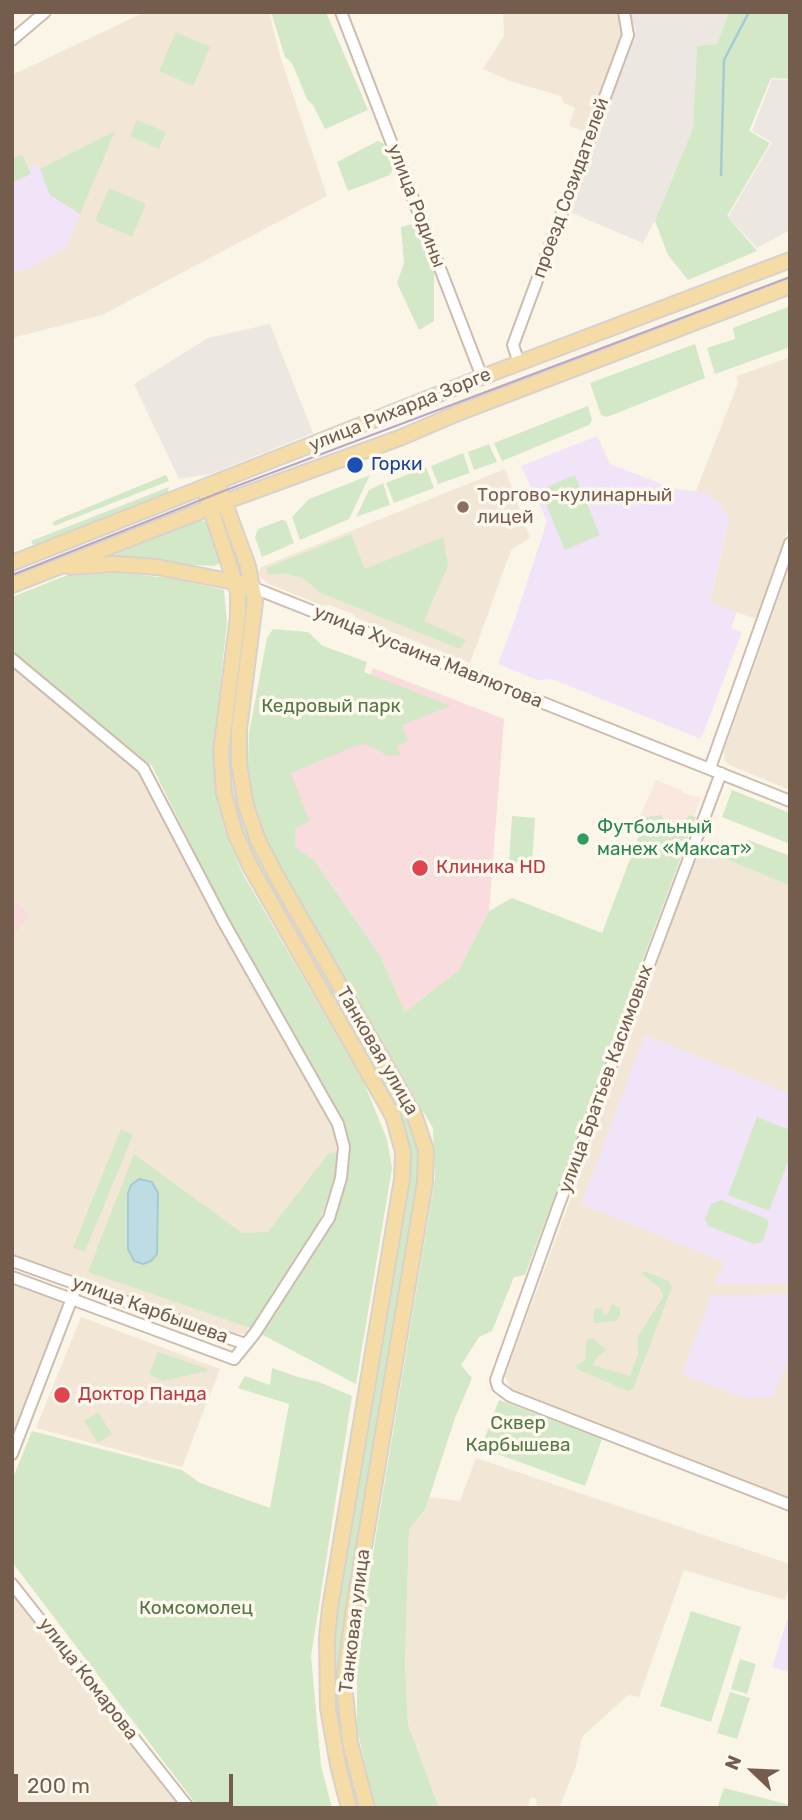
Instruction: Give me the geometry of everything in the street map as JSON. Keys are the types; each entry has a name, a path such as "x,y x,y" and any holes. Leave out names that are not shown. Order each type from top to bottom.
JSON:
{"main road":[{"name":"улица Рихарда Зорге","path":"12,563 482,377 790,260"},
{"name":"улица Рихарда Зорге","path":"12,585 790,286"},
{"name":"улица Родины","path":"482,377 490,401"},
{"name":"Танковая улица","path":"211,485 254,588 254,618 239,730 246,806 258,839 276,875 414,1114 426,1150 425,1182 353,1613 344,1684 350,1742 367,1808"},
{"name":"Танковая улица","path":"218,504 239,592 221,751 224,793 235,833 250,866 393,1116 403,1152 402,1179 327,1638 328,1708 349,1808"},
{"name":"улица Хусаина Мавлютова","path":"55,568 114,564 157,567 236,581 254,588"}],"street":[{"path":"12,40 45,12"},
{"name":"улица Родины","path":"341,12 482,377"},
{"name":"проезд Созидателей","path":"519,363 513,345 628,35 624,12"},
{"name":"улица Братьев Касимовых","path":"790,543 715,770 497,1375 498,1387 510,1396 790,1505"},
{"name":"улица Хусаина Мавлютова","path":"254,588 790,801"},
{"path":"12,659 143,768 223,921 338,1124 344,1147 341,1178 329,1218 246,1344"},
{"name":"улица Карбышева","path":"12,1261 246,1344 234,1359 12,1277"},
{"path":"12,1454 77,1283"},
{"name":"улица Комарова","path":"12,1584 189,1808"}],"shaded area":[{"path":"145,12 269,12 281,59 327,196 102,315 12,338 12,75"},
{"path":"503,12 629,12 632,21 587,132 569,126 575,108 564,103 561,96 510,81 483,69 504,36"},
{"path":"629,12 729,12 717,44 697,46 693,128 655,221 643,243 565,210 636,30"},
{"path":"772,79 790,80 790,230 757,248 728,217 772,142 752,131"},
{"path":"115,131 66,247 28,269 12,272 12,159 22,154 28,168 37,164 40,169"},
{"path":"270,324 313,433 211,474 179,479 134,384 208,338"},
{"path":"790,357 790,525 756,619 710,603 729,518 696,491 738,383 737,376"},
{"path":"597,436 610,464 675,489 707,494 719,503 729,518 710,602 737,612 731,628 742,632 701,739 552,679 537,680 498,664 547,521 521,466"},
{"path":"505,469 530,538 511,550 470,663 356,618 353,614 329,605 323,606 269,584 258,573 261,567"},
{"path":"790,564 790,790 729,765 724,759 724,751"},
{"path":"12,661 143,770 216,920 334,1130 338,1163 322,1216 248,1333 239,1334 12,1255"},
{"path":"373,668 504,719 489,911 459,970 405,1012 381,957 314,860 296,848 291,772 341,749"},
{"path":"656,780 701,798 685,840 639,818"},
{"path":"700,848 790,886 790,1499 512,1391 505,1376"},
{"path":"12,900 31,914 12,937"},
{"path":"645,1035 790,1094 790,1284 715,1284 724,1262 581,1204"},
{"path":"12,1281 58,1298 64,1307 12,1444"},
{"path":"790,1294 790,1355 773,1398 744,1398 682,1374 711,1296"},
{"path":"81,1317 220,1369 182,1467 36,1428"},
{"path":"476,1458 790,1564 790,1584 785,1600 684,1570 639,1697 628,1695 582,1737 576,1766 559,1808 537,1808 536,1799 531,1797 527,1808 439,1808 408,1724 405,1664 409,1529 425,1511 429,1497 460,1501"},
{"path":"12,1594 180,1808 12,1808"},
{"path":"790,1611 790,1672 772,1667"}],"green space":[{"path":"271,12 326,12 368,110 325,129 307,99 292,63 285,57"},
{"path":"729,12 790,12 790,79 771,78 749,131 770,143 727,216 757,251 688,280 668,255 655,221 693,128 697,46 717,44"},
{"path":"176,32 210,47 193,86 159,71"},
{"path":"137,120 166,132 159,149 130,136"},
{"path":"115,131 80,214 50,195 40,169"},
{"path":"378,141 384,144 393,169 390,175 348,191 337,162"},
{"path":"22,154 31,174 12,183 12,159"},
{"path":"109,188 146,204 132,237 95,221"},
{"path":"415,223 434,273 434,321 419,330 397,283 404,263 401,227"},
{"path":"790,306 790,347 715,374 707,348 735,339 733,328"},
{"path":"695,344 705,378 607,417 601,415 590,383"},
{"path":"588,406 592,420 589,425 502,461 494,443"},
{"path":"489,444 497,462 474,470 468,452"},
{"path":"463,453 470,473 438,484 431,466"},
{"path":"426,467 434,488 394,503 386,483"},
{"path":"166,475 169,481 54,526 52,522"},
{"path":"370,475 349,519 300,540 292,517 309,499"},
{"path":"575,475 600,535 565,550 540,490"},
{"path":"383,483 390,505 356,517 369,490"},
{"path":"169,487 164,496 37,548 31,541"},
{"path":"200,520 206,521 222,562 214,566 102,560"},
{"path":"286,521 294,543 262,557 255,537 258,529"},
{"path":"351,534 365,569 443,537 448,565 424,621 466,640 460,649 321,593 303,578 283,573 269,575 266,568"},
{"path":"118,573 169,578 224,590 227,622 213,751 217,801 225,832 243,874 364,1083 387,1139 392,1168 356,1384 259,1333 332,1220 347,1148 229,923 152,766 12,652 12,597 65,576"},
{"path":"248,609 236,787 241,816 259,857 404,1112 420,1150 418,1181 345,1646 348,1762 360,1808 355,1808 343,1764 335,1708 335,1607 406,1180 399,1115 254,859 239,820 232,786 229,741 245,615"},
{"name":"Кедровый парк","path":"273,629 308,632 323,646 367,662 364,672 451,706 402,725 408,741 397,746 401,755 388,756 366,744 355,746 291,773 309,821 295,829 296,848 314,860 381,957 405,1012 459,970 489,911 512,898 602,933 646,817 661,815 674,834 681,836 685,832 682,827 684,820 690,815 696,817 525,1275 514,1277 492,1331 479,1337 461,1365 472,1378 455,1418 425,1510 409,1529 405,1664 408,1724 439,1808 375,1808 357,1728 357,1650 435,1178 433,1128 274,858 254,805 248,764 249,733 267,638"},
{"path":"732,790 790,813 790,844 722,817"},
{"path":"512,816 535,818 532,863 509,862"},
{"path":"748,840 790,856 790,886 726,859 727,853"},
{"path":"757,1117 790,1130 790,1156 769,1211 728,1195"},
{"path":"121,1129 133,1135 85,1251 73,1248"},
{"path":"337,1152 334,1180 316,1230 251,1328 88,1272 134,1154 242,1233 268,1232 328,1154"},
{"path":"721,1200 767,1219 769,1224 762,1242 754,1244 708,1226 705,1219 711,1204"},
{"path":"644,1271 669,1281 672,1287 633,1389 628,1391 577,1369 576,1366 585,1360 587,1339 592,1338 607,1350 596,1358 593,1365 630,1376 638,1355 638,1336 663,1297 660,1288 642,1274"},
{"path":"612,1304 620,1308 620,1316 616,1321 593,1323 594,1309 601,1308 603,1314 607,1315"},
{"path":"158,1352 208,1369 162,1381 149,1374"},
{"name":"Комсомолец","path":"272,1368 319,1382 352,1396 311,1656 321,1766 332,1808 199,1808 12,1562 12,1480 32,1431 182,1470 200,1483 270,1508 289,1404 238,1388 245,1376 270,1385"},
{"name":"Сквер Карбышева","path":"499,1400 602,1439 585,1486 481,1448"},
{"path":"98,1412 112,1434 98,1443 84,1421"},
{"path":"691,1611 741,1627 711,1722 660,1706"},
{"path":"740,1659 756,1664 747,1694 731,1689"},
{"path":"730,1692 750,1698 737,1739 717,1733"},
{"path":"724,1788 790,1805 790,1808 717,1808"}],"water":[{"path":"139,1179 152,1182 158,1193 157,1254 151,1261 143,1264 134,1261 128,1249 128,1193 131,1185"}],"waterway":[{"path":"721,175 724,60 749,12"}],"tram line":[{"path":"12,575 221,492 790,277"}],"place":[{"name":"Горки","path":"355,465"},
{"name":"Торгово-кулинарный лицей","path":"463,507"},
{"name":"Футбольный манеж «Максат»","path":"583,839"},
{"name":"Клиника HD","path":"420,868"},
{"name":"Доктор Панда","path":"62,1395"}]}
